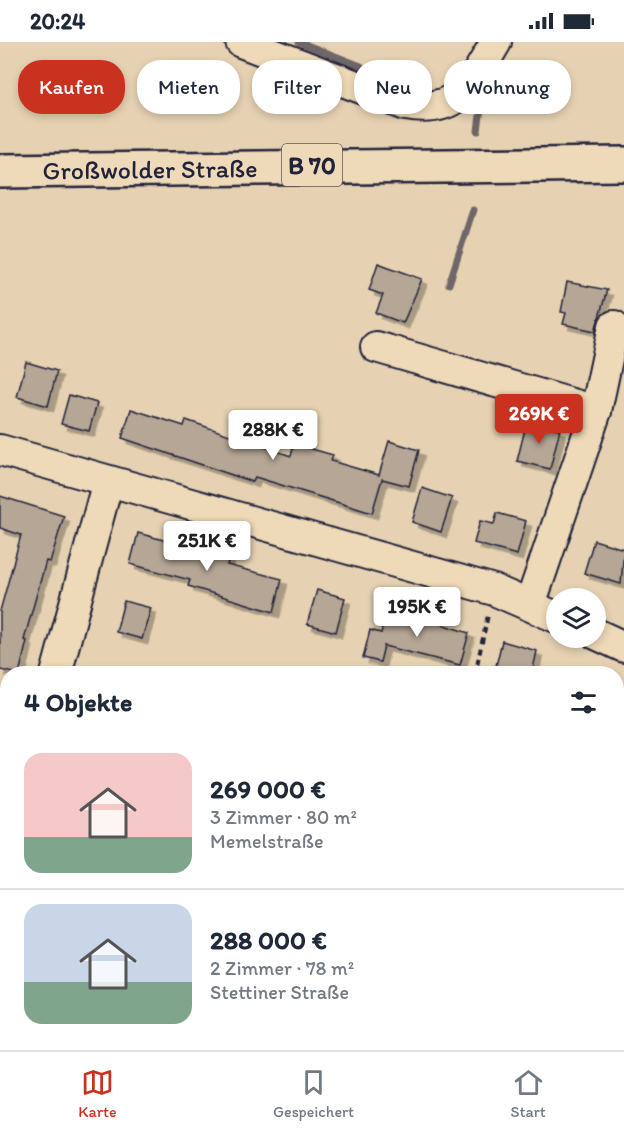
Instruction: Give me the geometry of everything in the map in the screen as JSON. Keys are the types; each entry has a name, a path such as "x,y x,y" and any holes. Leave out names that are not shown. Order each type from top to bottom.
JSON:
{"main road":[{"name":"Großwolder Straße","path":"0,171 624,164"}],"street":[{"path":"241,42 406,105 420,107 438,106 462,94 469,88 496,42"},
{"path":"0,450 494,591 543,611 596,411 614,326"},
{"path":"376,347 596,411"},
{"path":"58,666 108,481"},
{"path":"606,639 624,647"}],"path":[{"path":"477,666 494,591"}],"building":[{"path":"378,263 422,279 403,323 376,313 383,295 369,290"},
{"path":"567,282 607,290 595,331 563,324 566,313 561,312"},
{"path":"26,362 57,371 48,406 17,397"},
{"path":"69,395 97,403 89,431 61,424"},
{"path":"131,409 184,426 186,420 291,456 294,444 333,455 331,461 379,475 389,441 419,450 409,486 382,479 372,513 255,477 253,482 122,438"},
{"path":"527,421 560,429 550,469 517,461"},
{"path":"422,488 452,498 441,532 412,522"},
{"path":"0,496 64,516 50,562 46,561 24,640 27,641 21,666 0,666 0,611 21,535 0,528"},
{"path":"497,513 526,521 517,555 474,543 480,521 494,524"},
{"path":"138,533 229,558 227,565 282,579 274,612 188,586 190,580 130,564"},
{"path":"594,540 624,549 621,584 584,573"},
{"path":"317,590 345,598 336,632 307,624"},
{"path":"124,601 151,608 142,639 116,632"},
{"path":"388,607 469,633 460,665 384,646 380,662 363,658 370,630 381,633"},
{"path":"502,641 537,651 534,666 496,666"}],"waterway":[{"path":"299,42 354,63"},
{"path":"478,131 480,114"},
{"path":"449,284 473,210"}]}
